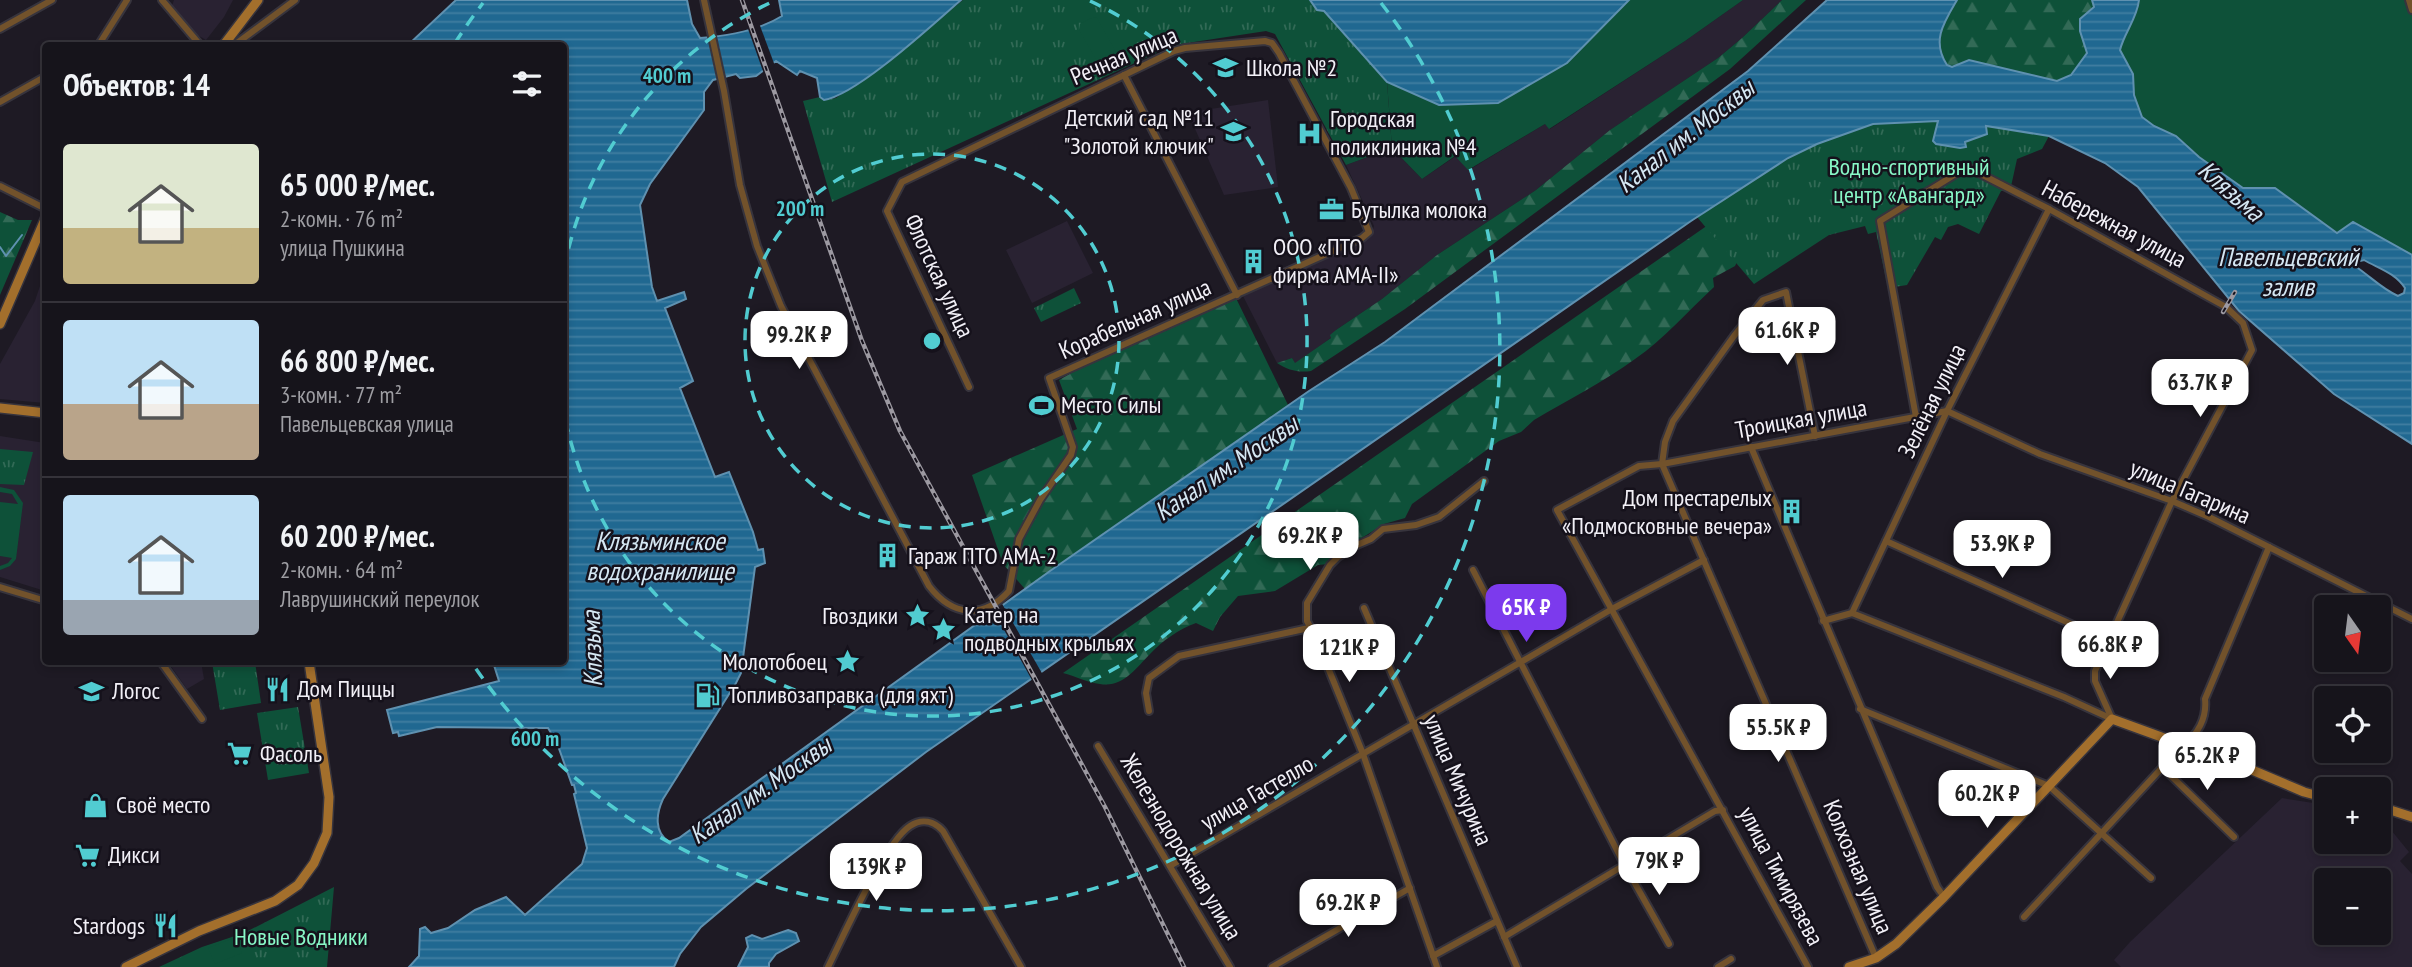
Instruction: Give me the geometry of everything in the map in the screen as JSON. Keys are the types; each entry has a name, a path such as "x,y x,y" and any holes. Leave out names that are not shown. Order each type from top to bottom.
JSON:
{"street":[{"path":"0,29 52,0"},
{"path":"101,42 127,0"},
{"path":"226,42 258,0"},
{"path":"238,42 295,0"},
{"name":"Корабельная улица","path":"704,0 724,91 740,185 757,246 781,306 835,413 929,586 955,609 984,610 1004,596 1011,586 1016,549 1022,532 1071,455 1073,447 1067,424 1049,378 1237,295"},
{"path":"2409,0 2412,10"},
{"path":"164,1 198,42"},
{"name":"Речная улица","path":"902,182 1185,48 1265,41 1272,43 1297,83 1369,228 1367,235 1237,295"},
{"path":"1124,75 1237,295"},
{"path":"0,102 42,78"},
{"name":"Набережная улица","path":"1916,416 1880,221 1967,167 2226,307 2244,323 2252,351 2172,501"},
{"name":"Флотская улица","path":"902,182 887,211 969,387"},
{"path":"0,186 42,207"},
{"name":"Зелёная улица","path":"1853,612 1947,411 2049,209"},
{"path":"0,324 42,226"},
{"path":"1661,464 1673,421 1734,336 1763,300 1786,292 1815,436"},
{"path":"0,408 42,413"},
{"name":"Троицкая улица","path":"1557,510 1639,466 1947,411"},
{"name":"улица Гагарина","path":"1947,411 2040,454 2172,501 2412,619"},
{"path":"1751,447 1860,709 1937,887 1944,897"},
{"name":"Колхозная улица","path":"1661,464 1875,958"},
{"path":"1437,967 1363,754 1316,638 1309,628 1307,603 1330,565 1339,557 1383,529 1416,525 1439,517 1484,481"},
{"path":"2112,719 2094,676 2172,501"},
{"name":"улица Тимирязева","path":"1557,510 1808,967"},
{"path":"1886,541 2109,641"},
{"path":"2024,917 2101,832 2197,733 2206,711 2205,699 2269,547"},
{"name":"улица Гастелло","path":"1170,866 1612,609 1704,560"},
{"path":"1473,570 1624,864 1669,944"},
{"path":"0,587 42,600"},
{"name":"улица Мичурина","path":"1364,608 1517,967"},
{"path":"1823,621 1853,612 2112,719 2314,795"},
{"path":"1149,711 1146,693 1149,678 1179,656 1309,628"},
{"path":"163,665 202,719"},
{"path":"126,967 178,940 275,901 298,885 314,863 327,833 329,797 309,665"},
{"path":"1860,709 2049,786 2151,878"},
{"path":"1849,967 1875,958 1896,944 2112,719"},
{"name":"Железнодорожная улица","path":"1098,746 1230,967"},
{"path":"2162,768 2234,836"},
{"path":"1504,937 1715,811 1723,810"},
{"path":"2391,810 2412,817"},
{"path":"828,967 891,846 908,827 923,821 932,822 943,831 1021,967"},
{"path":"1272,967 1410,888"},
{"path":"1433,956 1497,921"},
{"path":"1718,967 1731,959"}],"shaded area":[{"path":"174,0 233,0 206,40 194,33 172,6"},
{"path":"1743,0 1782,0 1718,58 1610,130 1536,190 1437,255 1295,364 1292,358 1277,363 1243,296 1371,236 1374,226 1346,165 1392,148 1422,179 1456,156 1469,170 1545,124 1550,129"},
{"name":"Детский сад №11 \"Золотой ключик\"","path":"1268,100 1278,187 1224,195 1189,115 1198,111"},
{"path":"1067,221 1093,273 1032,303 1006,250"},
{"path":"40,286 42,287 42,403 0,399 0,364 35,301"},
{"path":"0,436 42,443 42,590 0,577"},
{"path":"170,665 202,665 204,679 187,689"},
{"path":"2282,798 2314,803 2314,854 2391,854 2391,830 2409,852 2400,861 2412,874 2412,967 2121,967 2114,960"}],"green space":[{"path":"963,0 1310,0 1317,10 1324,11 1387,82 1392,148 1346,165 1275,34 1266,31 1174,45 832,202 803,101 820,97 824,100 836,98 888,61"},
{"path":"1629,0 1743,0 1549,129 1545,124 1468,170 1455,156 1422,179 1392,148 1387,82 1439,105 1567,63"},
{"path":"1782,0 1806,0 1730,69 1405,309 1311,371 1293,370 1277,363 1292,358 1295,363 1331,338 1330,335 1336,330 1382,299 1437,255 1536,190 1610,130 1718,58"},
{"path":"1957,0 2092,0 2094,7 2087,12 2080,31 2087,53 2071,75 2057,81 1969,60 1952,67 1947,65 1940,48 1941,32"},
{"path":"2139,0 2412,0 2412,255 2353,223 2338,233 2275,188 2243,188 2199,157 2176,136 2142,117 2134,95 2133,74 2120,50"},
{"path":"1093,17 1097,18 1116,52 1102,63 1097,61 1079,30 1080,24"},
{"name":"Водно-спортивный центр «Авангард»","path":"1931,119 2049,136 2042,149 2017,159 2010,191 2001,191 1979,234 1958,224 1948,227 1941,240 1935,237 1907,285 1888,288 1876,232 1868,234 1865,226 1829,235 1754,284 1697,217 1788,158 1817,144 1873,124"},
{"path":"1780,175 1735,266 1713,278 1714,287 1666,334 1635,359 1534,420 1521,432 1499,441 1412,504 1405,518 1384,524 1341,551 1328,564 1318,565 1275,591 1238,596 1220,617 1213,631 1196,623 1183,629 1116,683 1095,683 1063,673"},
{"path":"0,212 18,220 32,220 0,295"},
{"path":"1074,288 1081,303 1041,322 1034,308"},
{"path":"1233,292 1288,405 1025,589 1003,564 972,475 1077,429 1059,380 1144,332"},
{"path":"0,449 33,452 24,485 0,484"},
{"path":"0,487 14,490 23,503 16,559 10,566 0,570 0,566 12,558 0,556 0,502 18,504 12,494 0,492"},
{"path":"212,665 255,665 261,703 220,710"},
{"path":"298,707 309,773 268,780 257,713"},
{"name":"Новые Водники","path":"334,887 327,967 159,967 202,947 244,933"},
{"path":"236,937 242,953 215,964 208,948"}],"water":[{"path":"456,0 687,0 692,24 700,38 742,32 773,21 782,16 779,0 961,0 875,72 838,95 824,100 820,97 817,78 800,71 797,75 776,61 756,76 740,78 736,74 713,80 704,92 704,110 650,184 640,205 652,287 657,301 684,292 686,299 665,308 693,381 680,388 715,477 729,472 758,550 763,549 765,563 755,567 741,673 663,799 658,817 659,828 669,842 679,838 1050,571 1309,391 1385,342 1748,71 1827,0 1957,0 1941,32 1940,48 1947,65 1952,67 1969,60 2057,81 2071,75 2087,53 2080,31 2080,19 2094,7 2092,0 2139,0 2120,50 2133,74 2134,95 2142,117 2176,136 2199,157 2243,188 2275,188 2337,233 2353,222 2412,255 2412,444 2334,394 2239,311 2138,187 2105,163 2049,136 1986,126 1987,134 1965,142 1966,147 1936,144 1933,141 1938,121 1873,124 1817,144 1788,158 1691,221 926,752 746,889 701,927 680,954 674,967 409,967 419,956 420,929 425,927 431,933 448,928 475,910 506,897 525,915 582,864 587,848 574,785 548,728 437,727 399,736 398,732 393,733 387,710 499,681 494,665 567,665 567,42 411,42","holes":["2364,260 2387,272 2405,288 2404,293 2398,296 2392,293 2355,266 2356,262"]},
{"path":"1310,0 1629,0 1567,63 1498,103 1439,105 1387,82 1324,11 1317,10"},
{"path":"788,930 796,933 799,941 776,954 769,967 738,967 748,947 746,938 752,935 762,939"}],"pier":[{"path":"759,23 775,66 764,74 747,26"},
{"path":"1001,602 1043,675 1033,682 992,608"}],"waterway":[{"path":"0,247 6,256 22,235"}],"railway":[{"path":"742,0 862,341 900,431 1105,807 1184,967"},
{"path":"2223,312 2235,292"}],"place":[{"name":"Школа №2","path":"1226,68"},
{"name":"Детский сад №11 \"Золотой ключик\"","path":"1234,132"},
{"name":"Городская поликлиника №4","path":"1310,133"},
{"name":"Бутылка молока","path":"1331,210"},
{"name":"ООО «ПТО фирма АМА-II»","path":"1253,261"},
{"name":"Место Силы","path":"1041,405"},
{"name":"Дом престарелых «Подмосковные вечера»","path":"1792,512"},
{"name":"Гараж ПТО АМА-2","path":"888,556"},
{"name":"Гвоздики","path":"918,616"},
{"name":"Катер на подводных крыльях","path":"944,629"},
{"name":"Молотобоец","path":"847,662"},
{"name":"Дом Пиццы","path":"277,689"},
{"name":"Логос","path":"92,691"},
{"name":"Топливозаправка (для яхт)","path":"708,695"},
{"name":"Фасоль","path":"240,754"},
{"name":"Своё место","path":"96,805"},
{"name":"Дикси","path":"88,855"},
{"name":"Stardogs","path":"165,926"}],"water label":[{"name":"Канал им. Москвы","path":"1685,136"},
{"name":"Клязьма","path":"2231,191"},
{"name":"Павельцевский залив","path":"2288,272"},
{"name":"Канал им. Москвы","path":"1226,468"},
{"name":"Клязьминское водохранилище","path":"660,556"},
{"name":"Клязьма","path":"592,649"},
{"name":"Канал им. Москвы","path":"760,790"}]}
